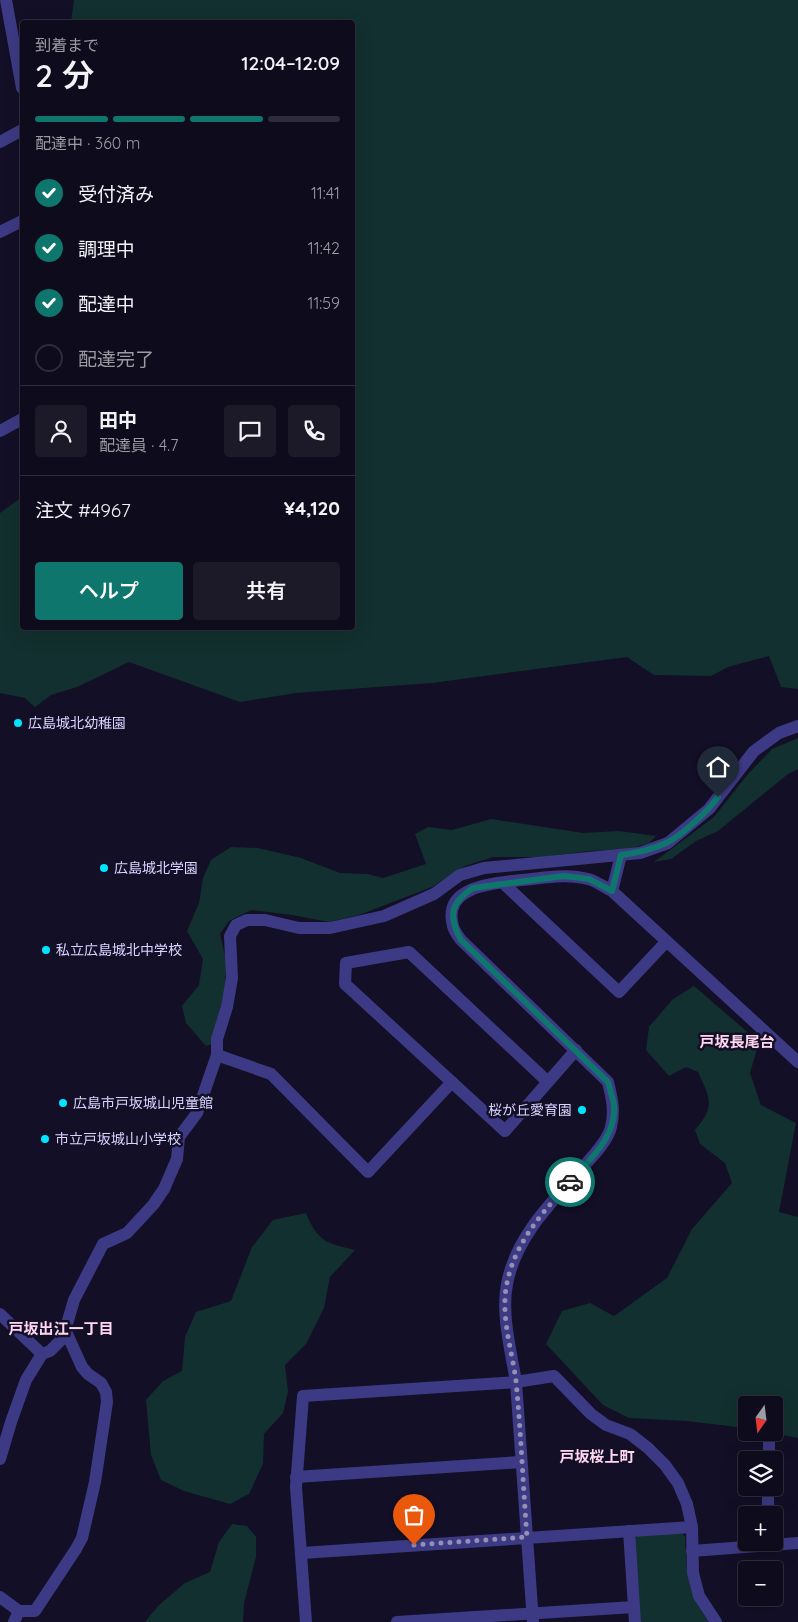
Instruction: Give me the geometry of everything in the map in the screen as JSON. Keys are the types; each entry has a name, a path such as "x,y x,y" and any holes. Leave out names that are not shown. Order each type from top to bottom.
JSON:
{"street":[{"path":"6,0 20,77"},
{"path":"0,142 20,131"},
{"path":"0,232 20,222"},
{"path":"0,431 20,420"},
{"path":"0,1597 17,1616 35,1610 82,1538 96,1482 107,1402 106,1392 101,1383 82,1367 67,1334 67,1324 74,1300 103,1244 127,1233 164,1189 177,1159 179,1137 197,1113 217,1055 217,1038 227,1007 232,978 230,936 236,925 247,920 265,920 299,928 330,928 384,916 434,894 460,875 484,868 640,853 668,843 709,809 754,751 779,734 798,726"},
{"path":"612,891 621,855"},
{"path":"533,1618 516,1382 505,1309 507,1284 524,1238 599,1149 611,1129 614,1107 608,1082 461,940 453,926 453,908 461,895 473,888 564,876 589,879 612,891 798,1062"},
{"path":"503,883 619,992 666,942"},
{"path":"548,1082 408,952 346,963 345,984 505,1131 548,1082 576,1050"},
{"path":"217,1055 271,1074 368,1172 452,1082"},
{"path":"0,1314 42,1354"},
{"path":"1,1454 26,1380 42,1354 50,1352 67,1334"},
{"path":"306,1622 296,1477 303,1396 516,1382 554,1376 591,1414 606,1425 630,1434 648,1448 665,1465 678,1483 687,1504 692,1527 693,1573 699,1596 716,1622"},
{"path":"296,1477 521,1462"},
{"path":"302,1553 692,1527"},
{"path":"630,1531 635,1622"},
{"path":"783,1544 798,1544"},
{"path":"692,1551 738,1547"},
{"path":"397,1622 533,1618 634,1607"}],"green space":[{"path":"74,0 798,0 798,689 781,687 769,656 728,667 711,676 654,675 627,657 432,683 296,693 240,702 129,662 77,687 51,695 35,707 25,698 0,693 0,513 20,498 20,630 355,630 355,20 71,20"},
{"path":"798,738 798,769 788,774 718,831 696,841 671,859 654,862 714,817 748,774 772,749"},
{"path":"491,819 583,833 619,831 656,836 649,843 629,849 589,851 541,857 493,857 465,866 432,887 359,915 329,922 251,910 229,921 220,934 226,960 225,996 215,1043 206,1046 186,1023 182,1006 199,985 203,959 187,931 199,903 203,878 211,860 231,847 258,848 301,858 340,873 368,874 383,878 426,864 415,834 428,827 452,830"},
{"path":"694,986 759,1042 750,1073 761,1105 796,1123 779,1212 798,1217 798,1438 783,1435 783,1396 738,1396 738,1427 686,1421 629,1418 603,1405 546,1344 562,1311 590,1303 614,1316 667,1278 692,1229 732,1183 725,1163 700,1144 695,1130 706,1114 709,1102 706,1089 698,1072 686,1067 669,1076 646,1050 649,1027 672,1000"},
{"path":"306,1213 310,1223 324,1240 355,1250 330,1277 324,1308 306,1344 285,1365 288,1392 283,1413 264,1434 263,1464 249,1494 230,1504 184,1491 161,1480 151,1455 146,1400 163,1381 182,1371 185,1337 196,1312 231,1301 252,1247 273,1220"},
{"path":"232,1524 247,1526 256,1537 256,1557 244,1603 243,1622 145,1622 158,1606 185,1583 210,1572 219,1542"},
{"path":"679,1532 685,1536 687,1571 692,1591 701,1611 709,1622 640,1622 634,1540 639,1534"}],"way so far":[{"path":"414,1545 527,1537 516,1382 505,1309 507,1284 524,1238 570,1182"}],"place":[{"name":"広島城北幼稚園","path":"18,723"},
{"name":"広島城北学園","path":"104,868"},
{"name":"私立広島城北中学校","path":"46,950"},
{"name":"広島市戸坂城山児童館","path":"63,1103"},
{"name":"桜が丘愛育園","path":"582,1110"},
{"name":"市立戸坂城山小学校","path":"45,1139"}],"district":[{"name":"戸坂長尾台","path":"737,1042"},
{"name":"戸坂出江一丁目","path":"61,1329"},
{"name":"戸坂桜上町","path":"597,1457"}],"route":[{"path":"570,1182 599,1149 611,1129 614,1107 608,1082 461,940 453,926 453,908 461,895 473,888 564,876 589,879 612,891 621,855 640,853 668,843 709,809 718,797"}]}
